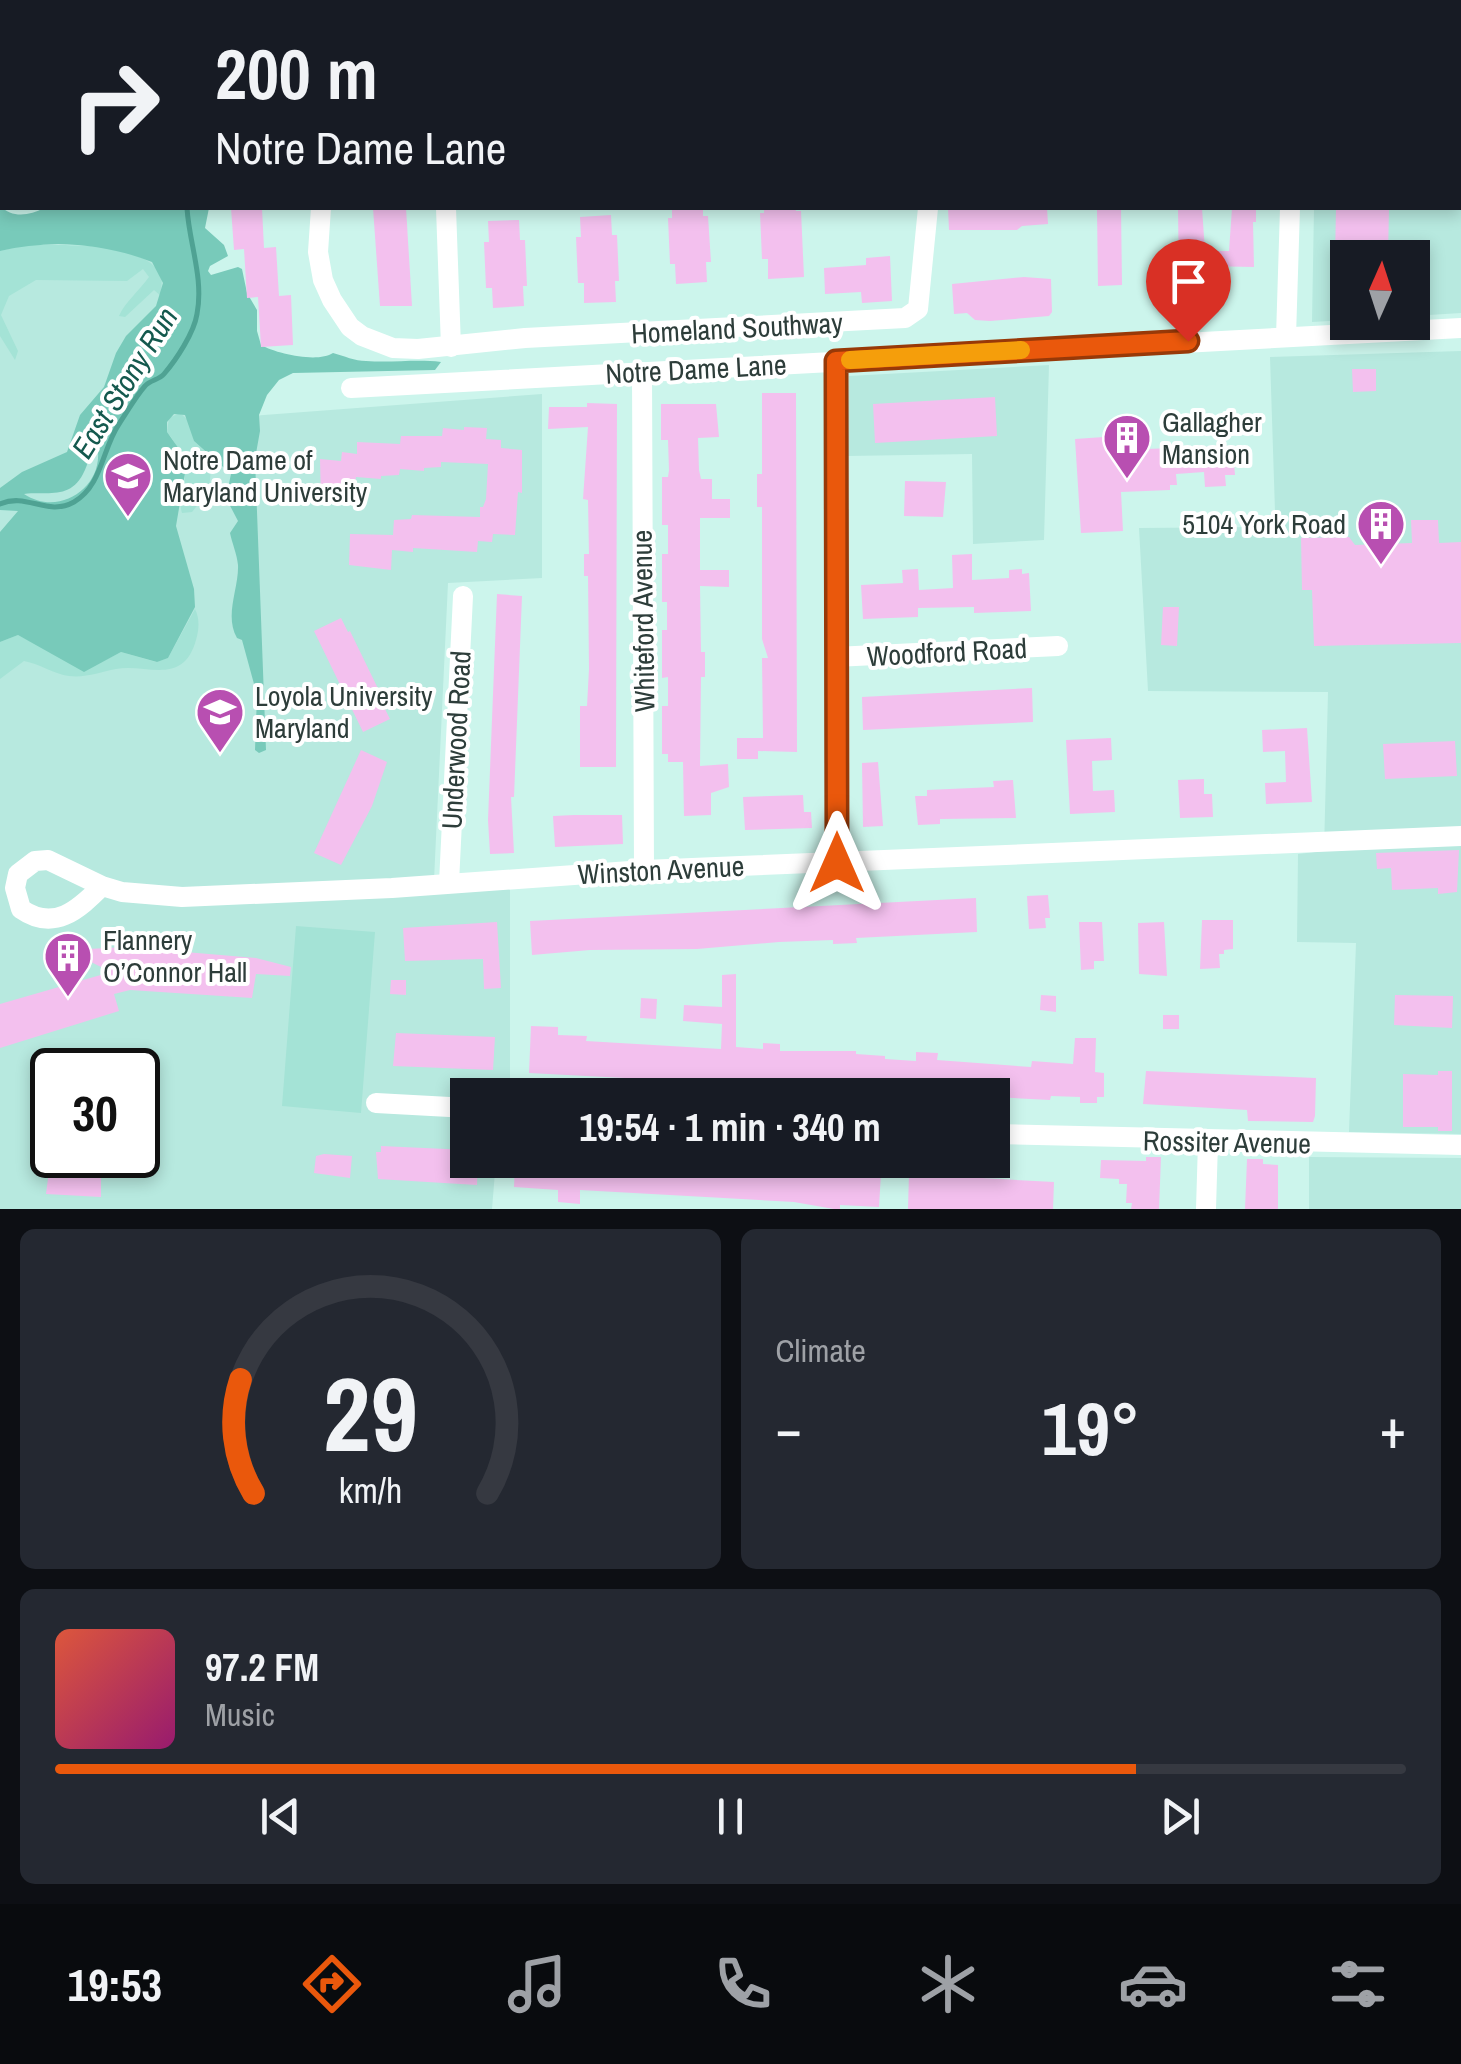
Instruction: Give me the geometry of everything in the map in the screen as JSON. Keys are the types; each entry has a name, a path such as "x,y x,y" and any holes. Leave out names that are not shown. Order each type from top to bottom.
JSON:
{"street":[{"name":"Homeland Southway","path":"321,210 318,252 323,280 332,300 350,327 393,348 905,318 918,309 928,210"},
{"path":"446,210 451,346"},
{"path":"1286,337 1290,210"},
{"name":"Notre Dame Lane","path":"351,388 1461,328"},
{"path":"836,361 837,863"},
{"name":"Whiteford Avenue","path":"642,372 644,870"},
{"name":"Underwood Road","path":"449,883 463,596"},
{"name":"Woodford Road","path":"835,657 1058,646"},
{"name":"Winston Avenue","path":"102,886 146,896 182,897 644,870 1461,836"},
{"path":"376,1103 450,1107"},
{"name":"Rossiter Avenue","path":"1010,1135 1461,1145"},
{"path":"1206,1209 1208,1142"}],"shaded area":[{"path":"1314,210 1461,210 1461,313 1430,315 1430,240 1330,240 1330,321 1312,322"},
{"name":"Loyola University Maryland","path":"0,245 201,250 251,416 542,394 542,578 448,583 434,880 510,875 510,1078 450,1078 450,1178 495,1178 492,1209 0,1209"},
{"path":"1461,351 1461,1134 1349,1132 1356,943 1297,942 1298,854 1324,851 1328,692 1148,691 1139,528 1261,527 1275,511 1270,357"},
{"path":"1049,365 1044,540 973,544 972,454 847,456 849,376"},
{"path":"1309,1157 1461,1158 1461,1209 1309,1209"}],"green space":[{"name":"Notre Dame of Maryland University","path":"0,210 21,215 39,210 209,210 205,228 224,245 228,256 208,271 211,275 242,269 247,293 257,310 261,345 308,357 333,353 362,361 441,362 435,370 293,373 279,380 267,395 259,415 255,459 266,750 255,750 257,695 242,640 233,629 238,565 230,533 238,521 226,498 231,474 194,441 185,415 174,414 167,422 167,432 191,466 185,473 176,526 194,589 195,607 168,658 157,662 121,652 84,672 18,635 0,642 0,532 18,511 0,510 0,488 22,472 67,452 80,415 104,387 126,336 156,306 163,283 152,262 115,251 57,244 0,251","holes":["97,445 94,473 87,485 65,500 38,500 24,494 56,493 71,488 83,474"]},
{"path":"26,245 80,245 137,256 152,264 162,276 161,296 154,290 125,317 119,316 149,277 143,269 127,281 36,280 9,296 1,315 18,351 15,360 0,336 0,251"},
{"path":"180,413 189,421 194,441 212,458 207,492 192,512 182,513 184,466 167,432 169,418"},
{"path":"195,609 196,640 182,664 173,668 128,668 75,676 24,661 0,679 0,642 18,635 67,660 102,662 121,652 156,662 168,658"},
{"path":"296,926 375,932 361,1113 282,1106"}],"building":[{"path":"231,210 262,210 264,248 276,247 279,296 291,295 293,345 261,347 258,297 247,298 244,249 234,250"},
{"path":"373,210 406,210 412,306 380,306"},
{"path":"672,210 703,210 703,216 708,216 711,262 706,262 707,282 676,284 675,264 670,264 668,218 672,218"},
{"path":"948,210 1047,210 1048,224 1017,230 949,230"},
{"path":"1097,210 1121,210 1122,285 1098,286"},
{"path":"1178,210 1202,210 1205,251 1229,251 1232,210 1256,210 1254,267 1202,266 1203,282 1179,283"},
{"path":"1336,210 1389,210 1388,240 1335,240"},
{"path":"801,211 804,277 768,279 768,259 762,259 760,213"},
{"path":"611,215 612,235 617,235 616,302 584,303 584,283 578,283 576,237 581,237 580,217"},
{"path":"519,220 520,240 525,240 524,306 493,308 492,288 486,288 484,242 489,242 488,221"},
{"path":"890,256 892,301 862,303 861,292 825,294 824,268 866,265 866,258"},
{"path":"1024,277 1051,279 1049,316 990,321 975,320 967,313 954,314 952,284"},
{"path":"1352,369 1376,369 1376,391 1353,392"},
{"path":"762,393 796,393 797,752 758,751 758,759 737,759 737,738 763,738 762,658 768,658 762,639 762,507 757,507 757,474 762,474"},
{"path":"995,397 997,436 875,443 873,404"},
{"path":"587,403 617,404 616,767 580,767 580,706 587,706 589,669 588,576 584,576 584,554 589,554 588,500 583,499 588,427 548,429 549,407 587,407"},
{"path":"661,404 716,404 719,437 698,438 699,470 701,479 712,479 712,499 730,499 730,518 700,518 700,570 729,570 729,587 700,586 705,677 701,677 700,766 728,764 729,787 711,793 711,815 684,816 683,762 668,762 668,754 662,754 662,706 668,706 668,677 662,678 662,630 667,630 667,602 662,602 662,554 668,554 668,525 662,525 662,477 668,477 669,470 668,440 661,440"},
{"path":"443,428 487,428 486,439 501,440 501,448 522,450 522,493 518,492 515,535 493,534 492,542 478,541 477,552 392,550 391,570 349,565 350,534 393,535 394,520 411,519 412,515 480,517 480,507 486,499 488,464 441,462 441,467 424,471 400,469 399,475 381,479 356,477 351,504 321,502 320,459 341,461 342,452 357,454 357,442 400,444 401,436 442,436"},
{"name":"Gallagher Mansion","path":"1118,436 1118,450 1229,446 1235,475 1225,475 1226,486 1205,487 1204,472 1176,474 1177,485 1170,485 1170,490 1121,492 1123,531 1081,533 1075,439"},
{"path":"905,481 946,482 943,517 904,516"},
{"name":"5104 York Road","path":"1411,520 1438,520 1439,543 1461,542 1461,643 1314,646 1312,590 1302,590 1301,538 1349,537 1355,545 1412,543"},
{"path":"972,554 972,580 1009,578 1009,570 1029,573 1031,611 974,613 974,607 918,608 918,617 863,619 861,585 903,583 902,570 918,569 919,590 953,588 952,555"},
{"path":"497,594 522,596 511,797 514,853 490,854 488,820"},
{"path":"1163,607 1179,607 1177,646 1161,645"},
{"path":"341,618 390,719 363,732 314,631"},
{"path":"1032,688 1033,722 863,730 862,697"},
{"path":"1307,728 1312,802 1266,804 1265,783 1286,782 1285,751 1263,752 1262,730"},
{"path":"1111,738 1112,760 1092,761 1093,791 1114,790 1115,812 1070,814 1066,740"},
{"path":"1455,741 1457,776 1385,779 1383,744"},
{"path":"361,750 387,762 372,806 341,865 314,853"},
{"path":"878,762 883,826 863,827 862,763"},
{"path":"1204,779 1204,794 1212,794 1213,817 1180,818 1178,780"},
{"path":"1013,780 1016,818 940,819 940,824 918,825 915,796 927,796 927,790 994,787 993,781"},
{"path":"803,795 804,812 811,812 812,828 745,830 743,797"},
{"path":"622,815 623,844 555,847 553,816"},
{"path":"1459,850 1457,892 1438,894 1438,888 1392,890 1391,868 1377,869 1376,853"},
{"path":"1048,895 1050,918 1045,918 1046,928 1029,929 1027,896"},
{"path":"976,898 977,932 856,938 857,943 833,944 833,940 532,955 530,921"},
{"path":"1202,920 1233,920 1233,949 1219,954 1220,968 1200,969"},
{"path":"497,922 501,988 484,989 483,959 405,961 403,928"},
{"path":"1079,922 1102,922 1104,961 1094,961 1094,969 1081,970"},
{"path":"1164,922 1167,976 1139,974 1138,923"},
{"name":"Flannery O’Connor Hall","path":"126,947 256,958 291,967 290,976 256,974 252,998 130,990 114,994 119,1011 0,1048 0,1004 111,972 83,958 88,949"},
{"path":"736,974 736,1047 763,1049 763,1043 780,1044 780,1051 856,1051 885,1059 916,1061 916,1052 938,1053 937,1060 1031,1067 1032,1061 1073,1064 1075,1038 1096,1038 1095,1072 1104,1073 1104,1097 1097,1097 1097,1103 1080,1103 1080,1097 1010,1098 1010,1078 625,1078 529,1073 531,1026 558,1027 558,1035 587,1036 586,1041 721,1049 722,1024 683,1021 684,1005 722,1007 722,975"},
{"path":"391,980 406,980 406,995 390,994"},
{"path":"1041,995 1056,996 1056,1012 1040,1010"},
{"path":"1395,995 1453,996 1452,1028 1394,1025"},
{"path":"641,998 657,999 656,1019 640,1018"},
{"path":"1163,1015 1179,1015 1179,1029 1163,1029"},
{"path":"396,1033 495,1037 493,1070 393,1066"},
{"path":"1146,1071 1316,1078 1315,1116 1313,1122 1248,1121 1247,1110 1143,1104"},
{"path":"1438,1071 1452,1071 1452,1131 1403,1127 1403,1074 1438,1075"},
{"path":"381,1146 450,1149 450,1178 477,1178 477,1185 378,1179 376,1152 381,1152"},
{"path":"316,1156 352,1156 350,1178 314,1173"},
{"path":"1146,1157 1161,1157 1159,1209 1131,1209 1132,1203 1126,1203 1127,1184 1119,1184 1119,1179 1100,1178 1101,1160 1146,1161"},
{"path":"1247,1159 1263,1159 1263,1164 1278,1165 1278,1209 1245,1209"},
{"path":"48,1178 101,1178 101,1197 46,1194"},
{"path":"514,1178 881,1178 879,1207 840,1205 840,1209 794,1202 580,1190 580,1204 558,1202 558,1190 514,1187"},
{"path":"909,1178 1054,1182 1053,1209 908,1209"}],"waterway":[{"name":"East Stony Run","path":"0,504 19,501 55,507 83,495 135,399 147,384 164,374 179,354 192,329 199,301 187,210"}],"slow traffic":[{"path":"850,360 1021,350"}],"place":[{"name":"Gallagher Mansion","path":"1127,480"},
{"name":"Notre Dame of Maryland University","path":"128,518"},
{"name":"5104 York Road","path":"1381,566"},
{"name":"Loyola University Maryland","path":"220,754"},
{"name":"Flannery O’Connor Hall","path":"68,998"}],"route":[{"path":"837,863 836,361 1188,341"}]}
